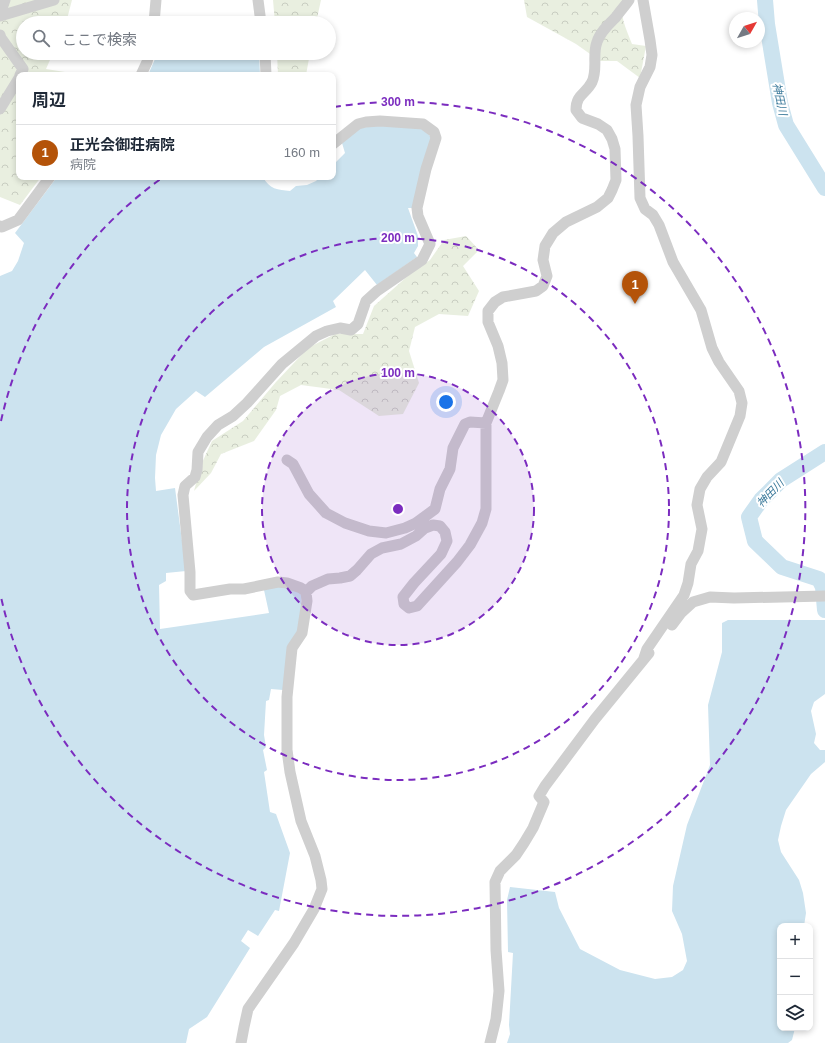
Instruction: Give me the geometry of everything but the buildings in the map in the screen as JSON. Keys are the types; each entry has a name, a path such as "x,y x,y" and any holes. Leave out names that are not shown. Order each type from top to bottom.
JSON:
{"street":[{"path":"0,15 5,0"},
{"path":"0,15 54,0"},
{"path":"155,16 156,0"},
{"path":"258,0 260,16"},
{"path":"306,592 312,586 328,579 350,576 371,554 382,548 401,544 416,536 425,528 433,525 440,526 445,532 447,541 441,554 403,597 404,604 409,608 417,606 457,562 470,545 482,523 486,509 486,423 500,391 503,380 502,362 498,346 488,322 488,311 495,302 503,297 536,291 543,286 547,276 543,260 546,246 553,233 566,222 597,207 608,198 612,190 616,180 615,149 612,139 607,130 598,124 582,118 576,110 576,103 580,96 592,84 595,75 594,56 597,42 602,32 629,0"},
{"path":"643,0 652,54 650,67 640,87 636,105 640,198 645,209 653,216 659,225 673,262 701,310 712,348 719,362 739,391 742,403 740,416 721,462 707,477 700,489 697,505 702,529 698,551 691,564 688,583 684,595 647,649 644,658"},
{"path":"0,35 16,59"},
{"path":"17,60 23,69 22,72"},
{"path":"142,72 147,60"},
{"path":"265,60 266,72"},
{"path":"0,109 16,83"},
{"path":"241,1043 248,1009 294,943 314,909 322,889 315,856 301,821 290,772 287,750 287,697 292,648 302,633 307,600 306,592 301,588 278,582 244,590 230,589 193,595 190,591 190,572 182,495 184,486 195,477 198,452 207,437 218,425 233,416 247,403 282,364 316,336 327,331 340,328 351,330 358,324 366,301 377,291 422,260 430,244 418,216 417,208 426,169 436,138 434,132 423,124 380,121 366,122 358,124 336,142"},
{"path":"0,226 2,227 18,220 48,180"},
{"path":"287,460 293,464 309,494 326,513 345,523 369,531 386,533 406,528 416,523 435,509 440,489 450,469 453,448 465,424 470,422 486,423"},
{"path":"490,1043 496,1019 499,992 496,950 495,882 500,871 516,855 533,828 544,802 540,796 545,786 595,719 644,658 661,641 681,613 693,602 710,597 734,598 825,596"}],"green space":[{"path":"0,0 72,0 68,16 16,16 16,60 50,60 46,69 65,72 16,72 16,180 39,180 20,205 0,197"},
{"path":"273,0 321,0 318,16 274,16"},
{"path":"524,0 623,0 622,16 632,44 646,46 640,78 617,61 600,61 576,44 527,17"},
{"path":"277,60 309,60 307,72 278,72"},
{"path":"466,236 479,250 463,266 479,291 468,316 439,314 415,327 409,351 419,383 403,414 379,416 339,390 301,385 280,396 276,410 254,441 221,454 211,473 194,491 201,465 212,441 243,421 276,382 308,348 335,334 363,334 374,306 410,274 430,260 444,240"}],"water":[{"path":"155,60 259,60 260,72 149,72"},
{"path":"383,124 421,128 428,133 432,139 412,208 408,208 418,236 418,246 414,253 417,257 377,285 365,270 333,301 336,307 264,347 205,397 196,391 176,409 161,435 156,455 156,491 175,488 186,571 166,573 166,581 159,585 160,629 269,613 264,590 281,585 298,591 302,596 299,625 283,690 271,689 269,700 266,701 264,735 266,747 263,750 267,770 264,772 270,812 276,814 290,853 279,911 275,910 258,936 248,930 241,941 250,948 207,1017 189,1029 186,1043 0,1043 0,276 12,271 18,261 24,243 15,233 55,180 264,180 274,188 290,191 296,186 307,185 317,180 336,180 336,162 345,153 342,143 356,129"},
{"path":"728,620 825,620 825,694 814,702 811,711 816,734 814,743 820,750 825,750 825,762 811,774 786,810 778,840 781,852 799,880 803,893 806,913 804,923 777,923 777,1031 794,1031 792,1040 788,1043 507,1043 510,1034 509,1025 513,953 508,952 507,900 510,887 555,892 559,908 580,949 620,970 655,979 672,977 683,970 687,961 682,934 672,911 673,886 687,825 710,765 708,705 722,652 722,623"}],"waterway":[{"name":"神田川","path":"765,0 767,24 780,103 786,125 825,188"},
{"name":"神田川","path":"825,452 781,480 761,500 749,517 755,541 782,567 819,579 823,587 825,610"}],"place":[{"name":"正光会御荘病院","path":"635,304"}]}
